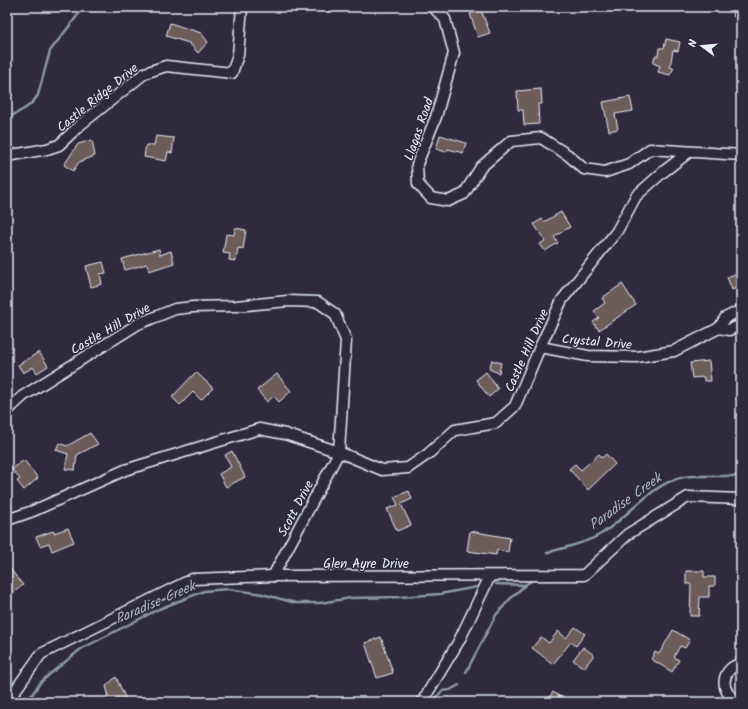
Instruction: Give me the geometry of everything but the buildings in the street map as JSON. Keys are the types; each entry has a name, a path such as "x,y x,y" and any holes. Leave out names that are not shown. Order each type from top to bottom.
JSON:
{"street":[{"name":"Castle Ridge Drive","path":"7,156 47,149 59,145 80,125 145,73 166,66 232,73 238,55 242,7"},
{"name":"Llagas Road","path":"433,7 445,19 454,53 436,117 417,164 418,184 430,198 448,201 464,194 481,167 511,141 541,138 584,169 606,172 628,164 650,149 741,155"},
{"name":"Castle Hill Drive","path":"7,520 33,511 125,470 259,428 285,434 339,452 382,470 408,468 428,454 455,430 496,423 515,406 562,300 617,231 636,196 663,172 689,152"},
{"name":"Castle Hill Drive","path":"7,411 23,396 56,374 138,324 175,309 236,306 288,301 318,302 335,314 346,340 339,452"},
{"name":"Crystal Drive","path":"540,347 588,356 637,357 674,351 718,328 725,318 741,310"},
{"name":"Crystal Drive","path":"718,328 729,330 741,325"},
{"name":"Scott Drive","path":"273,576 339,452"},
{"name":"Glen Ayre Drive","path":"7,702 42,654 192,579 273,576 490,576 584,574 628,534 688,497 741,499"},
{"path":"422,702 459,641 490,576"},
{"path":"741,664 732,667 727,672 724,679 724,687 728,694 733,699 741,702"}],"waterway":[{"path":"7,118 24,109 32,103 38,95 50,51 84,7"},
{"name":"Paradise Creek","path":"547,553 582,543 601,534 655,490 678,478 692,476 741,476"},
{"name":"Paradise Creek","path":"496,584 525,585 534,579"},
{"path":"466,672 496,615 525,585"},
{"name":"Paradise Creek","path":"27,702 40,683 81,649 159,609 204,591 228,589 262,594 296,603 320,603 351,598 400,597 440,594 482,586"},
{"path":"432,702 442,691 450,690 459,685"}]}
